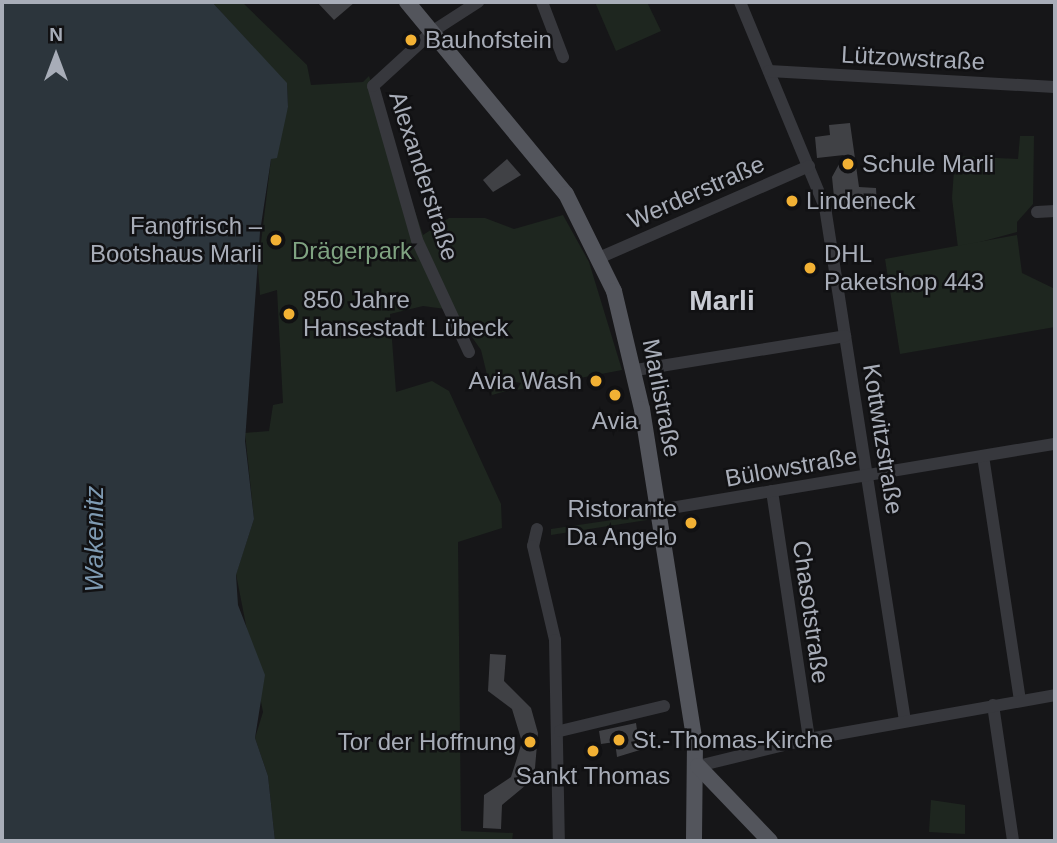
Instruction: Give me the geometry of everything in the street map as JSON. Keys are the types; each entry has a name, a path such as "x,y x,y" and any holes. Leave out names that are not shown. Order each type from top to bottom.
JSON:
{"main road":[{"name":"Marlistraße","path":"407,2 534,150 601,257 636,370 659,510 698,766 694,841"},
{"path":"698,766 770,841"}],"street":[{"path":"433,31 478,2"},
{"path":"542,2 563,58"},
{"name":"Kottwitzstraße","path":"740,2 825,207 905,721"},
{"name":"Alexanderstraße","path":"433,31 373,86 417,240 469,352"},
{"name":"Lützowstraße","path":"769,71 1055,87"},
{"name":"Werderstraße","path":"601,257 809,166"},
{"path":"1037,212 1055,211"},
{"path":"636,370 845,336"},
{"name":"Bülowstraße","path":"659,510 1055,444"},
{"path":"983,456 1020,701"},
{"name":"Chasotstraße","path":"772,491 809,739"},
{"path":"537,529 533,546 555,640 560,731 558,841"},
{"path":"698,766 809,739 1055,695"},
{"path":"993,705 1013,841"},
{"path":"560,731 664,706"}],"green space":[{"name":"Drägerpark","path":"212,2 242,2 307,65 311,85 363,82 369,76 423,235 449,218 485,218 514,229 563,215 589,262 622,370 517,390 521,383 515,382 510,390 492,395 481,350 453,310 423,306 390,314 396,392 432,381 449,391 501,504 502,528 458,542 461,831 513,833 512,841 275,841 268,776 255,738 263,712 236,574 254,519 245,433 269,431 273,405 283,403 277,290 260,295 258,268 271,159 288,107 287,84"},
{"path":"595,2 647,2 661,31 616,51"},
{"path":"1020,136 1034,136 1033,204 1017,222 1017,232 958,248 952,198 955,156 1018,159"},
{"path":"1017,235 1022,273 1055,289 1055,327 900,354 885,259"},
{"path":"646,515 647,520 551,535 551,529"},
{"path":"931,800 965,805 965,834 929,832"}],"water":[{"name":"Wakenitz","path":"2,2 212,2 287,83 288,107 277,158 271,159 260,232 245,441 254,519 236,575 238,605 265,675 255,738 268,776 275,841 2,841"}],"building":[{"path":"317,2 355,2 334,20"},
{"name":"Schule Marli","path":"850,123 859,187 876,188 877,206 845,209 844,196 834,197 832,177 844,155 817,158 815,137 830,135 829,125"},
{"path":"507,159 521,175 493,192 483,180"},
{"name":"Tor der Hoffnung","path":"490,654 506,655 504,681 531,708 538,733 535,768 526,785 502,805 501,829 483,828 484,795 511,777 522,742 512,709 488,691"},
{"name":"St.-Thomas-Kirche","path":"636,723 640,750 617,757 615,742 601,744 599,731"}],"place":[{"name":"Bauhofstein","path":"411,40"},
{"name":"Schule Marli","path":"848,164"},
{"name":"Lindeneck","path":"792,201"},
{"name":"Fangfrisch – Bootshaus Marli","path":"276,240"},
{"name":"DHL Paketshop 443","path":"810,268"},
{"name":"850 Jahre Hansestadt Lübeck","path":"289,314"},
{"name":"Avia Wash","path":"596,381"},
{"name":"Avia","path":"615,395"},
{"name":"Ristorante Da Angelo","path":"691,523"},
{"name":"St.-Thomas-Kirche","path":"619,740"},
{"name":"Tor der Hoffnung","path":"530,742"},
{"name":"Sankt Thomas","path":"593,751"}],"district":[{"name":"Marli","path":"722,301"}]}
